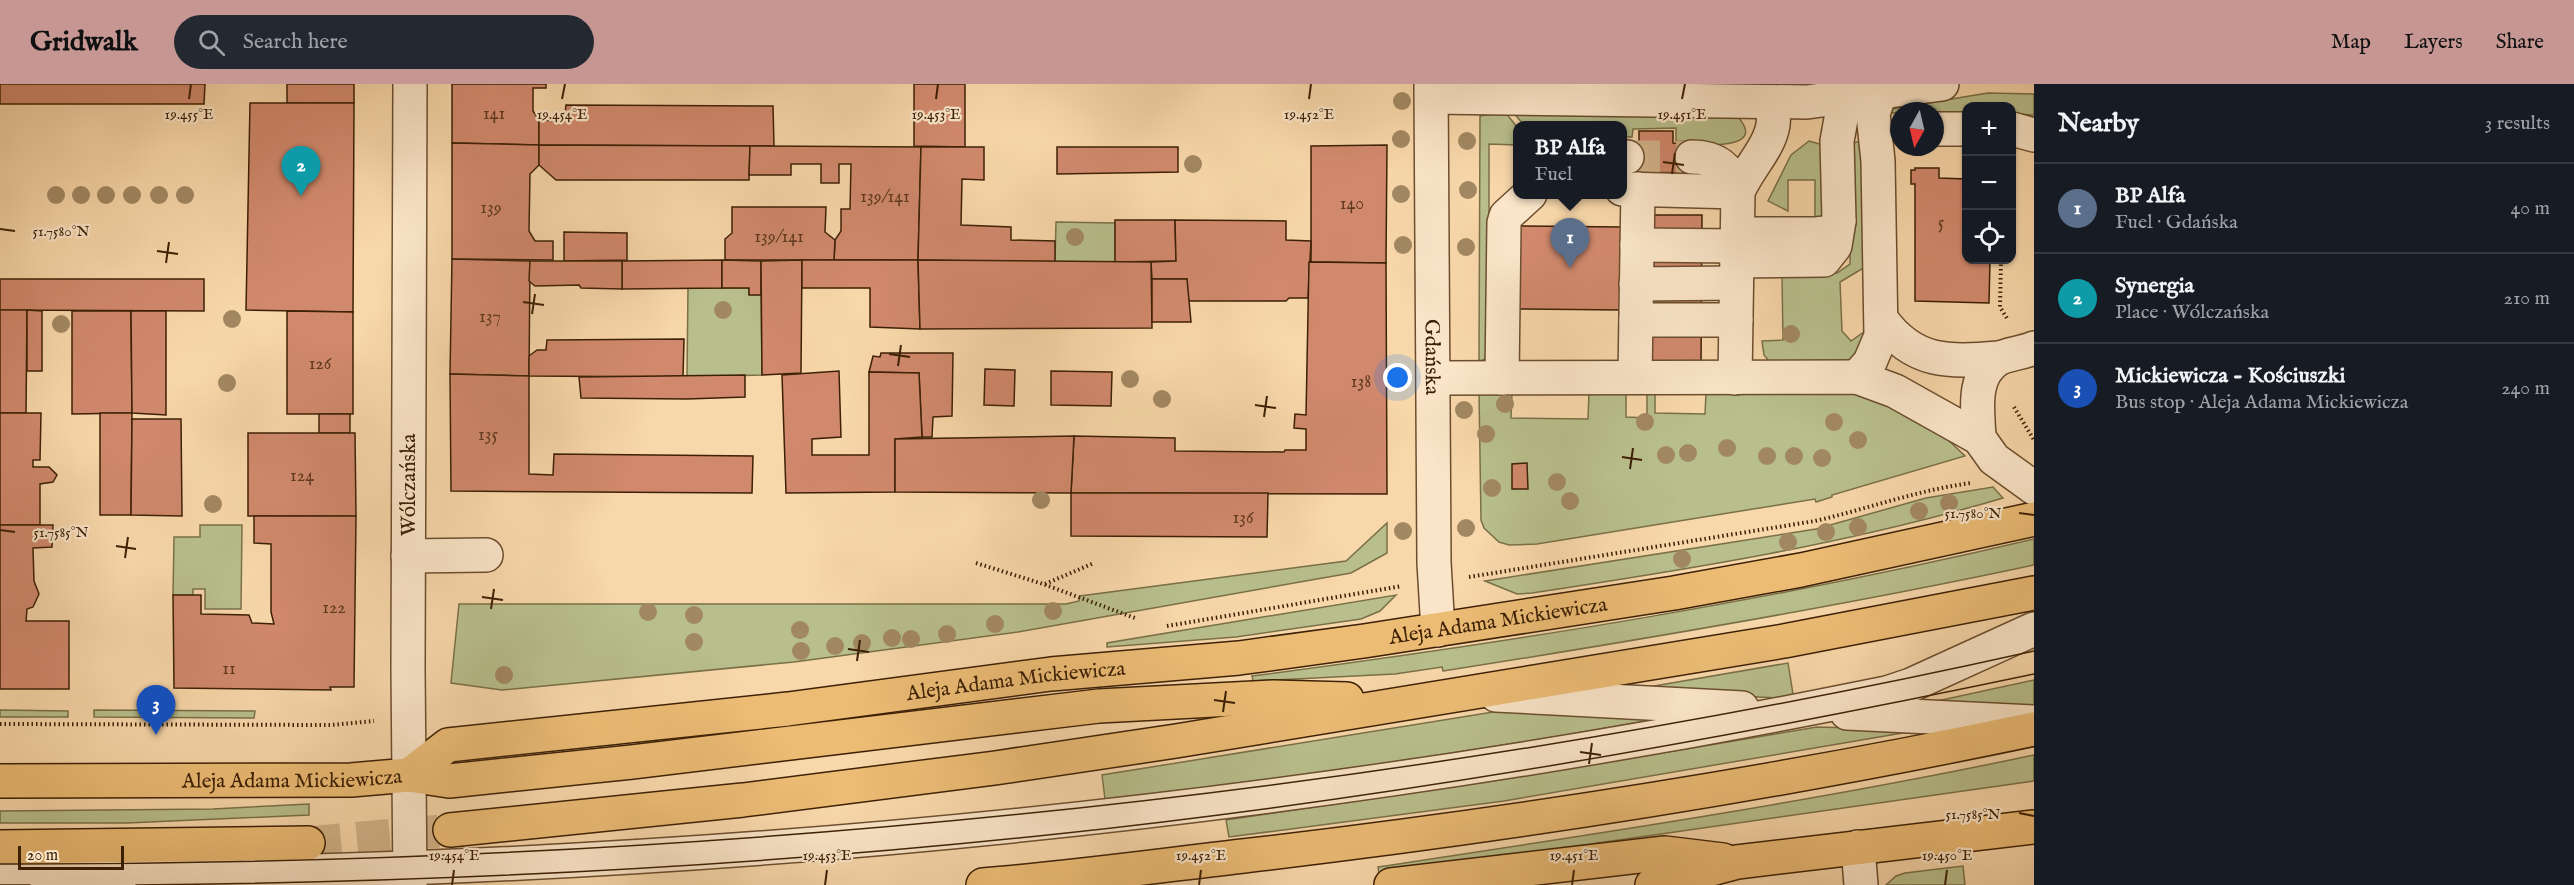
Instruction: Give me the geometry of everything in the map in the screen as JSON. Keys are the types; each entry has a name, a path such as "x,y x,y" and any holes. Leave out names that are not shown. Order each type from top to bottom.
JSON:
{"main road":[{"name":"Aleja Adama Mickiewicza","path":"0,781 267,782 351,780 409,775 448,746 766,711 1061,673 1239,658 1438,630 1810,569 2034,519"},
{"path":"450,830 732,801 995,768 1468,694 1784,641 2034,593"},
{"path":"409,775 449,781 632,762 1099,706 1273,697 1424,701"},
{"path":"983,885 1339,845 1509,822 1765,781 2034,729"},
{"path":"1652,885 1737,862 2034,827"},
{"path":"0,847 308,858"},
{"path":"1391,885 1665,853 1737,862"}],"street":[{"name":"Wólczańska","path":"410,84 408,556 410,877"},
{"path":"1431,90 1807,102 1942,84"},
{"name":"Gdańska","path":"1431,90 1435,582 1438,630"},
{"path":"1857,377 1870,362 1881,336 1889,150 1873,114 1880,93"},
{"path":"1434,378 1502,378 1636,301 1736,283 1824,260 1835,246 1839,221 1837,141 1845,97"},
{"path":"1736,283 1744,176 1769,137 1773,126 1773,102"},
{"path":"1944,129 1962,129"},
{"path":"2016,130 2034,135"},
{"path":"1692,157 1706,157 1718,162 1730,174 1736,283"},
{"path":"1630,189 1736,283 1857,377 1895,391 1979,438 1994,459 2023,480"},
{"path":"1630,189 1636,301"},
{"path":"1502,378 1504,223 1506,216 1525,199"},
{"path":"1636,301 1736,283"},
{"path":"1636,301 1736,283"},
{"path":"1636,301 1736,283"},
{"path":"1882,320 1893,335 1918,353 1959,362 1999,358 2034,348"},
{"path":"1979,438 1977,397 1979,386 1988,369 1999,358"},
{"path":"408,556 486,555"},
{"path":"0,875 308,858 410,877 448,868 704,853 1036,825 1288,794 1561,753 1800,710 1899,690 2034,629"},
{"path":"1468,694 2034,722"},
{"path":"1858,848 1860,885"}],"path":[{"path":"1157,628 1815,521 1867,509 1925,491 1989,481 2023,480"},
{"path":"1043,584 1094,563"},
{"path":"976,564 1043,584 1135,618"},
{"path":"0,724 331,726 408,718"}],"green space":[{"path":"1988,93 2034,94 2034,115 2016,114 2016,102 1962,102 1962,114 1944,113 1944,102 1933,102"},
{"path":"1512,111 1737,116 1744,126 1745,134 1733,143 1695,145 1694,141 1676,141 1676,128 1633,129 1632,137 1627,137 1627,121 1521,121"},
{"path":"1505,112 1513,122 1513,145 1489,144 1489,352 1487,358 1481,361 1479,360 1480,116"},
{"path":"1809,141 1823,145 1827,216 1815,219 1815,180 1788,180 1788,211 1768,201 1791,155"},
{"path":"1859,141 1863,144 1870,264 1840,282 1842,331 1851,341 1871,327 1871,332 1849,365 1769,361 1764,355 1762,341 1783,340 1782,275 1837,273 1850,264 1851,157 1852,144"},
{"path":"1056,222 1115,223 1115,262 1055,262"},
{"path":"688,288 749,288 749,294 761,295 762,375 687,377"},
{"path":"1479,392 1512,392 1511,418 1588,419 1589,393 1626,393 1626,417 1647,418 1647,393 1655,393 1655,413 1705,414 1706,393 1852,393 1879,400 1945,437 1965,456 1832,495 1832,497 1816,502 1815,499 1537,544 1509,545 1499,542 1484,528 1481,520"},
{"path":"1993,487 2003,498 1886,529 1769,554 1532,593 1517,594 1485,581 1816,529 1926,498"},
{"path":"1387,523 1387,553 1351,573 1018,632 794,662 502,690 451,683 459,604 1066,604 1079,601 1080,596 1346,561"},
{"path":"200,525 242,525 241,609 205,609 205,589 193,589 193,595 173,595 174,537 200,537"},
{"path":"2034,539 2034,565 1739,622 1443,671 1442,667 1395,674 1253,681 1252,676 1448,649 1644,618 1840,581"},
{"path":"1396,595 1380,611 1361,619 1236,637 1107,647 1107,643"},
{"path":"1788,663 1793,694 1777,698 1631,690"},
{"path":"2034,680 2034,709 1914,706"},
{"path":"1518,708 1674,716 1390,762 1105,799 1102,775"},
{"path":"0,710 68,711 68,717 0,717"},
{"path":"94,710 255,711 254,718 94,717"},
{"path":"1817,727 1920,730 1504,801 1229,837 1226,820 1500,780"},
{"path":"2034,755 2034,781 1379,874 1378,867 1789,802"},
{"path":"309,804 309,815 127,823 0,823 0,811 213,809"},
{"path":"1963,866 1965,885 1886,885 1896,876 1905,873"}],"building":[{"path":"0,84 205,84 204,104 0,104"},
{"path":"287,84 354,84 354,103 287,103"},
{"path":"452,84 546,84 546,88 533,88 533,111 539,120 539,145 452,143"},
{"path":"914,84 965,84 965,147 914,146"},
{"path":"250,103 354,103 353,312 246,310"},
{"path":"566,105 773,106 774,146 539,145 539,120 564,121"},
{"path":"1639,131 1673,131 1673,143 1692,144 1692,173 1627,172 1627,143 1639,143"},
{"path":"452,143 539,145 539,165 530,174 529,231 535,241 553,241 553,260 452,259"},
{"path":"539,145 750,146 749,180 556,180 539,165"},
{"path":"1387,145 1386,263 1311,262 1311,146"},
{"path":"750,146 921,147 918,260 834,260 835,240 841,231 841,209 850,209 851,164 839,164 839,183 821,183 821,164 791,164 791,175 749,175"},
{"path":"921,147 984,147 984,180 962,179 961,225 1011,227 1011,240 1055,241 1055,262 918,260"},
{"path":"1057,147 1178,147 1178,172 1057,174"},
{"path":"1915,168 1939,168 1939,178 1962,179 1962,264 1990,264 1989,303 1915,301 1915,184 1911,184 1911,170"},
{"path":"732,207 826,207 825,232 835,240 834,260 725,260 725,239 732,233"},
{"path":"1650,215 1702,215 1701,367 1649,367"},
{"path":"1115,220 1175,220 1176,261 1115,262"},
{"path":"1175,220 1286,221 1286,240 1311,241 1308,298 1289,298 1286,301 1190,301 1187,298 1187,279 1152,279 1151,262 1176,261"},
{"path":"1519,226 1621,227 1621,310 1518,309"},
{"path":"564,232 627,233 627,260 564,261"},
{"path":"452,259 530,261 529,376 450,374"},
{"path":"722,260 722,288 622,289 622,261"},
{"path":"722,260 761,261 761,295 749,295 749,288 722,288"},
{"path":"802,260 801,373 762,375 761,261"},
{"path":"802,260 918,260 920,329 870,327 870,288 802,288"},
{"path":"918,260 1151,262 1152,328 920,329"},
{"path":"530,261 622,261 622,289 581,288 579,285 535,286 529,281"},
{"path":"1309,262 1386,263 1387,494 1071,493 1074,436 1175,438 1175,451 1284,452 1285,450 1306,450 1306,429 1294,428 1295,414 1306,415"},
{"path":"0,279 204,279 204,311 0,310"},
{"path":"1152,279 1187,279 1191,322 1152,322"},
{"path":"0,310 27,310 26,413 0,413"},
{"path":"27,310 42,311 42,371 27,371"},
{"path":"72,311 131,311 132,413 72,414"},
{"path":"131,311 166,311 166,415 132,413"},
{"path":"287,311 353,312 353,414 287,414"},
{"path":"684,339 683,377 529,376 529,356 537,350 546,350 547,340"},
{"path":"881,353 953,353 952,416 933,417 932,437 922,437 919,373 869,372 873,356 880,357"},
{"path":"985,369 1015,370 1014,406 984,405"},
{"path":"839,371 841,437 812,439 812,455 869,455 869,372 919,373 922,437 895,439 895,492 786,493 782,375"},
{"path":"1051,371 1112,372 1111,406 1051,405"},
{"path":"450,374 529,376 529,474 553,475 554,454 753,456 752,493 451,491"},
{"path":"745,375 745,397 687,399 581,398 579,377"},
{"path":"0,413 41,413 40,460 33,460 33,467 49,467 57,475 53,482 40,484 40,525 0,525"},
{"path":"100,413 132,413 131,515 100,515"},
{"path":"319,414 350,414 350,433 319,433"},
{"path":"132,419 181,419 182,516 131,515"},
{"path":"248,433 355,433 356,516 248,516"},
{"path":"1074,436 1071,493 895,492 895,439"},
{"path":"1527,463 1528,489 1512,489 1512,464"},
{"path":"1071,493 1268,493 1267,537 1071,536"},
{"path":"254,516 356,516 354,687 330,687 331,690 174,688 173,595 201,595 201,614 249,615 252,623 274,624 271,612 271,544 254,543"},
{"path":"0,525 53,525 52,547 33,548 34,581 39,594 33,607 27,609 26,621 69,621 69,689 0,689"}],"tunnel":[{"path":"1627,157 1692,157"},
{"path":"308,843 450,830"}],"tram line":[{"path":"0,864 256,861 512,852 768,836 1023,814 1277,784 1531,747 1783,703 2034,651"},
{"path":"136,885 366,880 597,871 942,846 1057,834 1180,820 1426,786 1791,723 2034,674"},
{"path":"0,885 30,885"}],"place":[{"name":"Synergia","path":"301,196"},
{"name":"BP Alfa","path":"1570,268"},
{"name":"Mickiewicza - Kościuszki","path":"156,735"}]}
